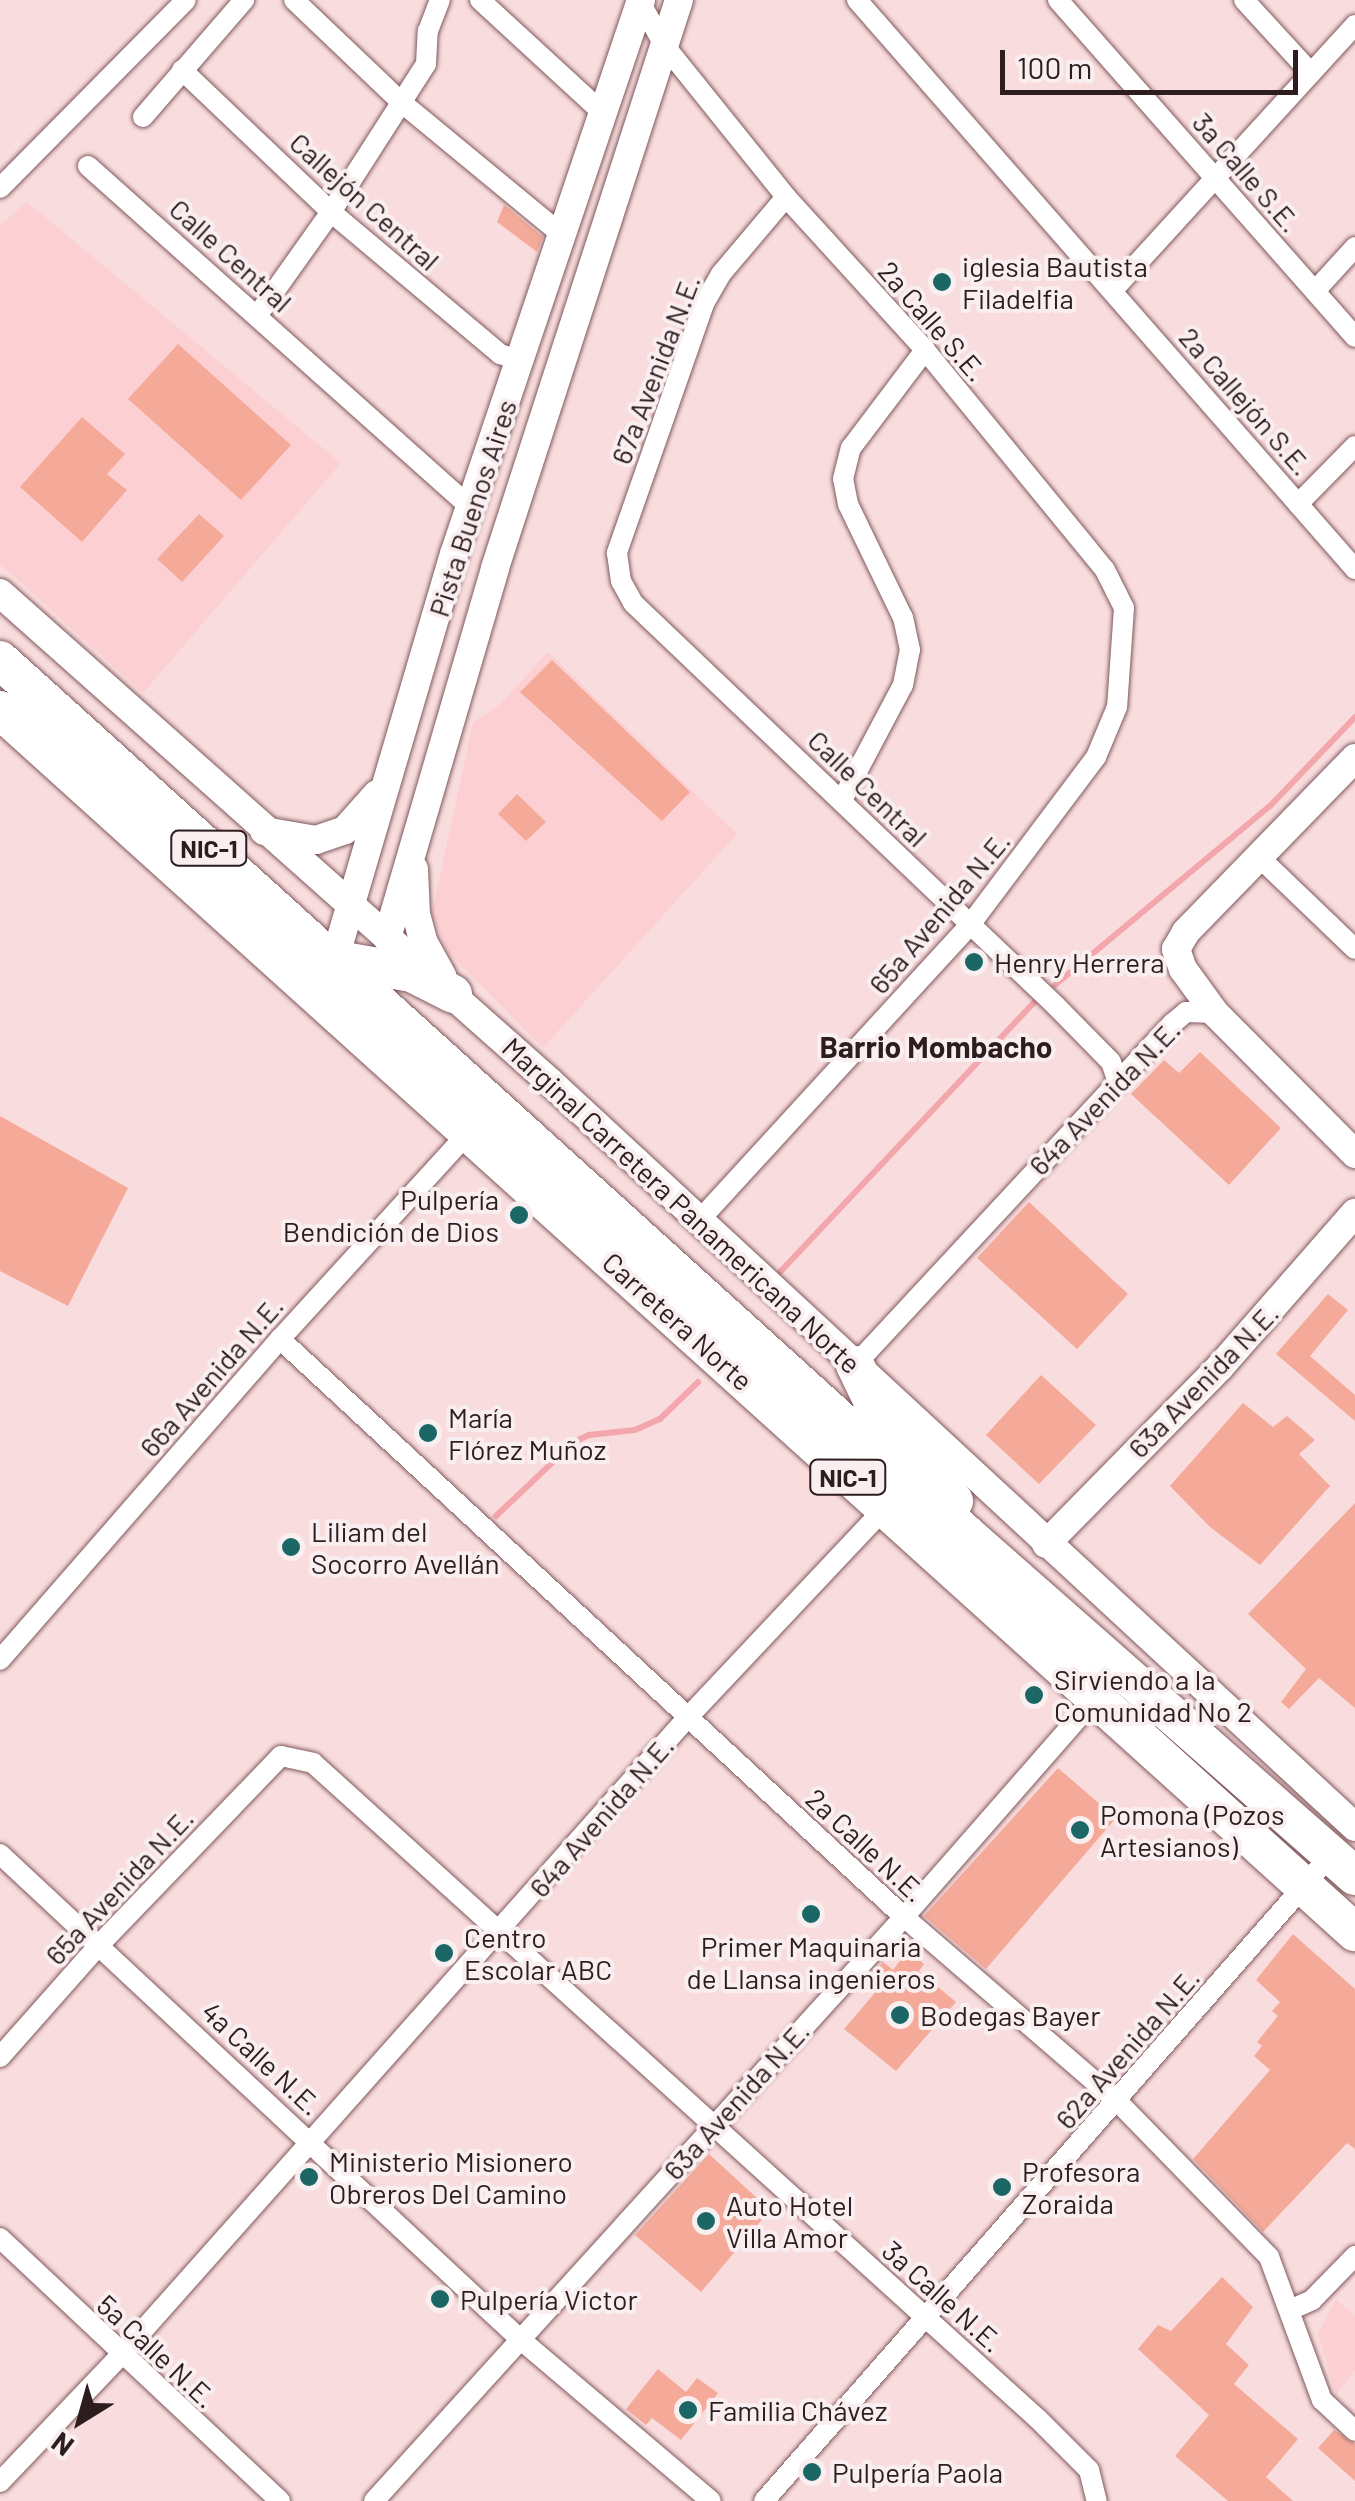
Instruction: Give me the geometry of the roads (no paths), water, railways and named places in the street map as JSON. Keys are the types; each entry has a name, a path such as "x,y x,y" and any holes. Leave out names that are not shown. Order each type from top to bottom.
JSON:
{"highway":[{"name":"Carretera Norte","path":"0,660 964,1532 1347,1853"},
{"name":"Carretera Norte","path":"0,710 1355,1932"},
{"path":"46,750 143,806 305,949 334,961 397,968 453,994"},
{"path":"334,961 356,958 387,938"},
{"path":"854,1365 873,1402 952,1494 964,1532"}],"street":[{"path":"4,175 186,0"},
{"path":"294,0 401,102 562,234"},
{"path":"256,316 331,212 426,64 428,31 440,0"},
{"path":"480,0 602,112"},
{"name":"Pista Buenos Aires","path":"342,1020 329,979 334,961 470,506 640,0"},
{"name":"2a Calle S.E.","path":"640,0 664,45 786,197 925,350 1105,570 1124,608 1123,650"},
{"name":"Pista Buenos Aires","path":"387,938 495,568 679,0"},
{"name":"2a Callejón S.E.","path":"857,0 1355,569"},
{"name":"3a Calle S.E.","path":"1058,0 1355,336"},
{"path":"1244,0 1311,73"},
{"path":"143,118 241,1"},
{"path":"1113,290 1355,26"},
{"name":"Callejón Central","path":"182,70 331,212 500,354 521,360"},
{"name":"Calle Central","path":"88,166 470,506"},
{"name":"67a Avenida N.E.","path":"621,581 617,553 704,304 722,274 786,197"},
{"path":"1315,291 1355,247"},
{"path":"842,800 902,685 910,650 903,618 848,504 842,479 851,448 925,350"},
{"path":"1298,504 1355,446"},
{"name":"Calle Central","path":"621,581 634,603 1056,1006 1111,1062 1117,1079"},
{"name":"Marginal Carretera Panamericana Norte","path":"0,593 263,831 453,994 700,1220 1046,1544 1347,1853"},
{"name":"65a Avenida N.E.","path":"700,1220 969,926 1096,757 1118,707 1123,650"},
{"path":"410,703 452,716"},
{"name":"64a Avenida N.E.","path":"1215,1013 1182,969 1176,949 1186,932 1258,856 1353,765"},
{"path":"263,831 316,840 345,830 370,807 392,768"},
{"path":"415,842 416,914 424,942 453,994"},
{"path":"1258,856 1355,949"},
{"name":"64a Avenida N.E.","path":"854,1365 1117,1079 1186,1012 1215,1013"},
{"path":"1215,1013 1355,1154"},
{"name":"66a Avenida N.E.","path":"0,1660 280,1339 468,1133"},
{"name":"63a Avenida N.E.","path":"1046,1544 1220,1367 1355,1214"},
{"name":"2a Calle N.E.","path":"280,1339 904,1917 1118,2100 1270,2257 1322,2400 1355,2431"},
{"name":"64a Avenida N.E.","path":"0,2482 121,2355 688,1717 883,1510"},
{"name":"63a Avenida N.E.","path":"374,2501 904,1917 1096,1698"},
{"name":"65a Avenida N.E.","path":"0,2057 100,1944 282,1756"},
{"name":"3a Calle N.E.","path":"282,1756 313,1763 714,2124 1089,2470 1097,2501"},
{"name":"62a Avenida N.E.","path":"764,2501 1304,1886 1347,1853"},
{"name":"4a Calle N.E.","path":"3,1857 520,2339 711,2501"},
{"name":"5a Calle N.E.","path":"0,2238 280,2501"},
{"path":"1292,2309 1312,2300 1355,2256"}],"waterway":[{"path":"1055,985 1271,805 1355,717"},
{"path":"780,1272 1035,1001"},
{"path":"496,1516 574,1442 589,1435 635,1430 660,1419 698,1382"}],"place":[{"name":"iglesia Bautista Filadelfia","path":"942,282"},
{"name":"Henry Herrera","path":"974,962"},
{"name":"Pulpería Bendición de Dios","path":"519,1215"},
{"name":"María Flórez Muñoz","path":"428,1433"},
{"name":"Liliam del Socorro Avellán","path":"291,1547"},
{"name":"Sirviendo a la Comunidad No 2","path":"1034,1695"},
{"name":"Pomona (Pozos Artesianos)","path":"1080,1830"},
{"name":"Primer Maquinaria de Llansa ingenieros","path":"811,1914"},
{"name":"Centro Escolar ABC","path":"444,1953"},
{"name":"Bodegas Bayer","path":"900,2015"},
{"name":"Ministerio Misionero Obreros Del Camino","path":"309,2177"},
{"name":"Profesora Zoraida","path":"1002,2187"},
{"name":"Auto Hotel Villa Amor","path":"706,2221"},
{"name":"Pulpería Victor","path":"440,2299"},
{"name":"Familia Chávez","path":"688,2410"},
{"name":"Pulpería Paola","path":"812,2472"}],"district":[{"name":"Barrio Mombacho","path":"936,1046"}]}
